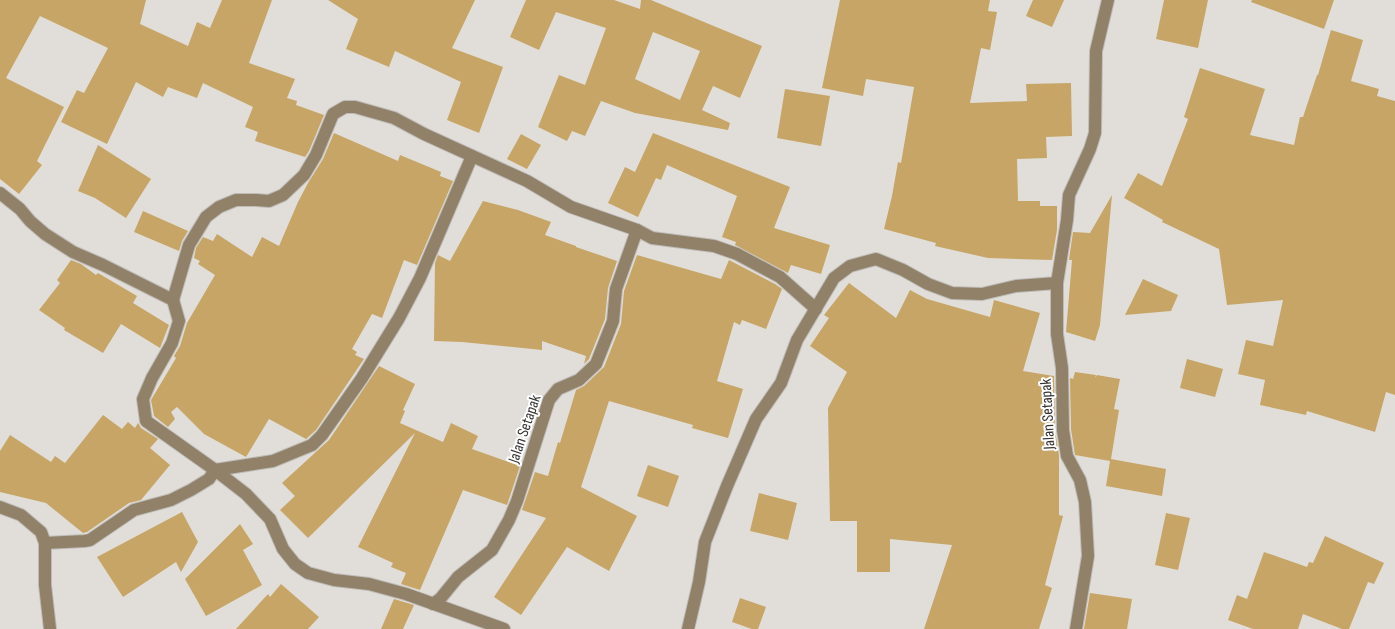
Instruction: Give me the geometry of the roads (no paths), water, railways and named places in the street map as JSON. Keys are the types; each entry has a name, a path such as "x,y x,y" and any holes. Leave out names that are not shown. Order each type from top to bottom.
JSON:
{"street":[{"name":"Jalan Setapak","path":"1076,629 1088,556 1085,502 1080,480 1067,456 1063,430 1062,368 1057,334 1057,282 1069,195 1090,150 1095,133 1096,51 1108,0"},
{"path":"504,629 406,594 370,584 334,580 308,573 295,564 284,549 270,519 246,494 146,421 143,399 152,378 172,343 179,321 172,300 189,245 206,217 219,207 236,200 269,201 284,195 304,174 316,155 333,114 345,107 354,107 394,118 424,134 527,181 571,207 637,230 652,238 714,246 737,254 780,277 816,309"},
{"path":"45,543 90,540 134,510 171,500 191,490 209,479 215,470 273,462 312,446 322,435 362,378 399,318 420,278 440,227 472,156"},
{"path":"0,193 20,209 44,234 73,252 112,269 172,300"},
{"name":"Jalan Setapak","path":"433,604 440,599 458,577 492,550 509,520 517,501 549,400 558,389 579,380 596,364 613,321 616,289 637,230"},
{"path":"688,629 699,582 705,542 727,486 756,419 781,383 797,340 834,278 850,266 876,259 928,284 952,293 982,294 1016,286 1057,282"},
{"path":"0,506 21,515 34,524 41,532 45,543 45,585 50,629"}]}
